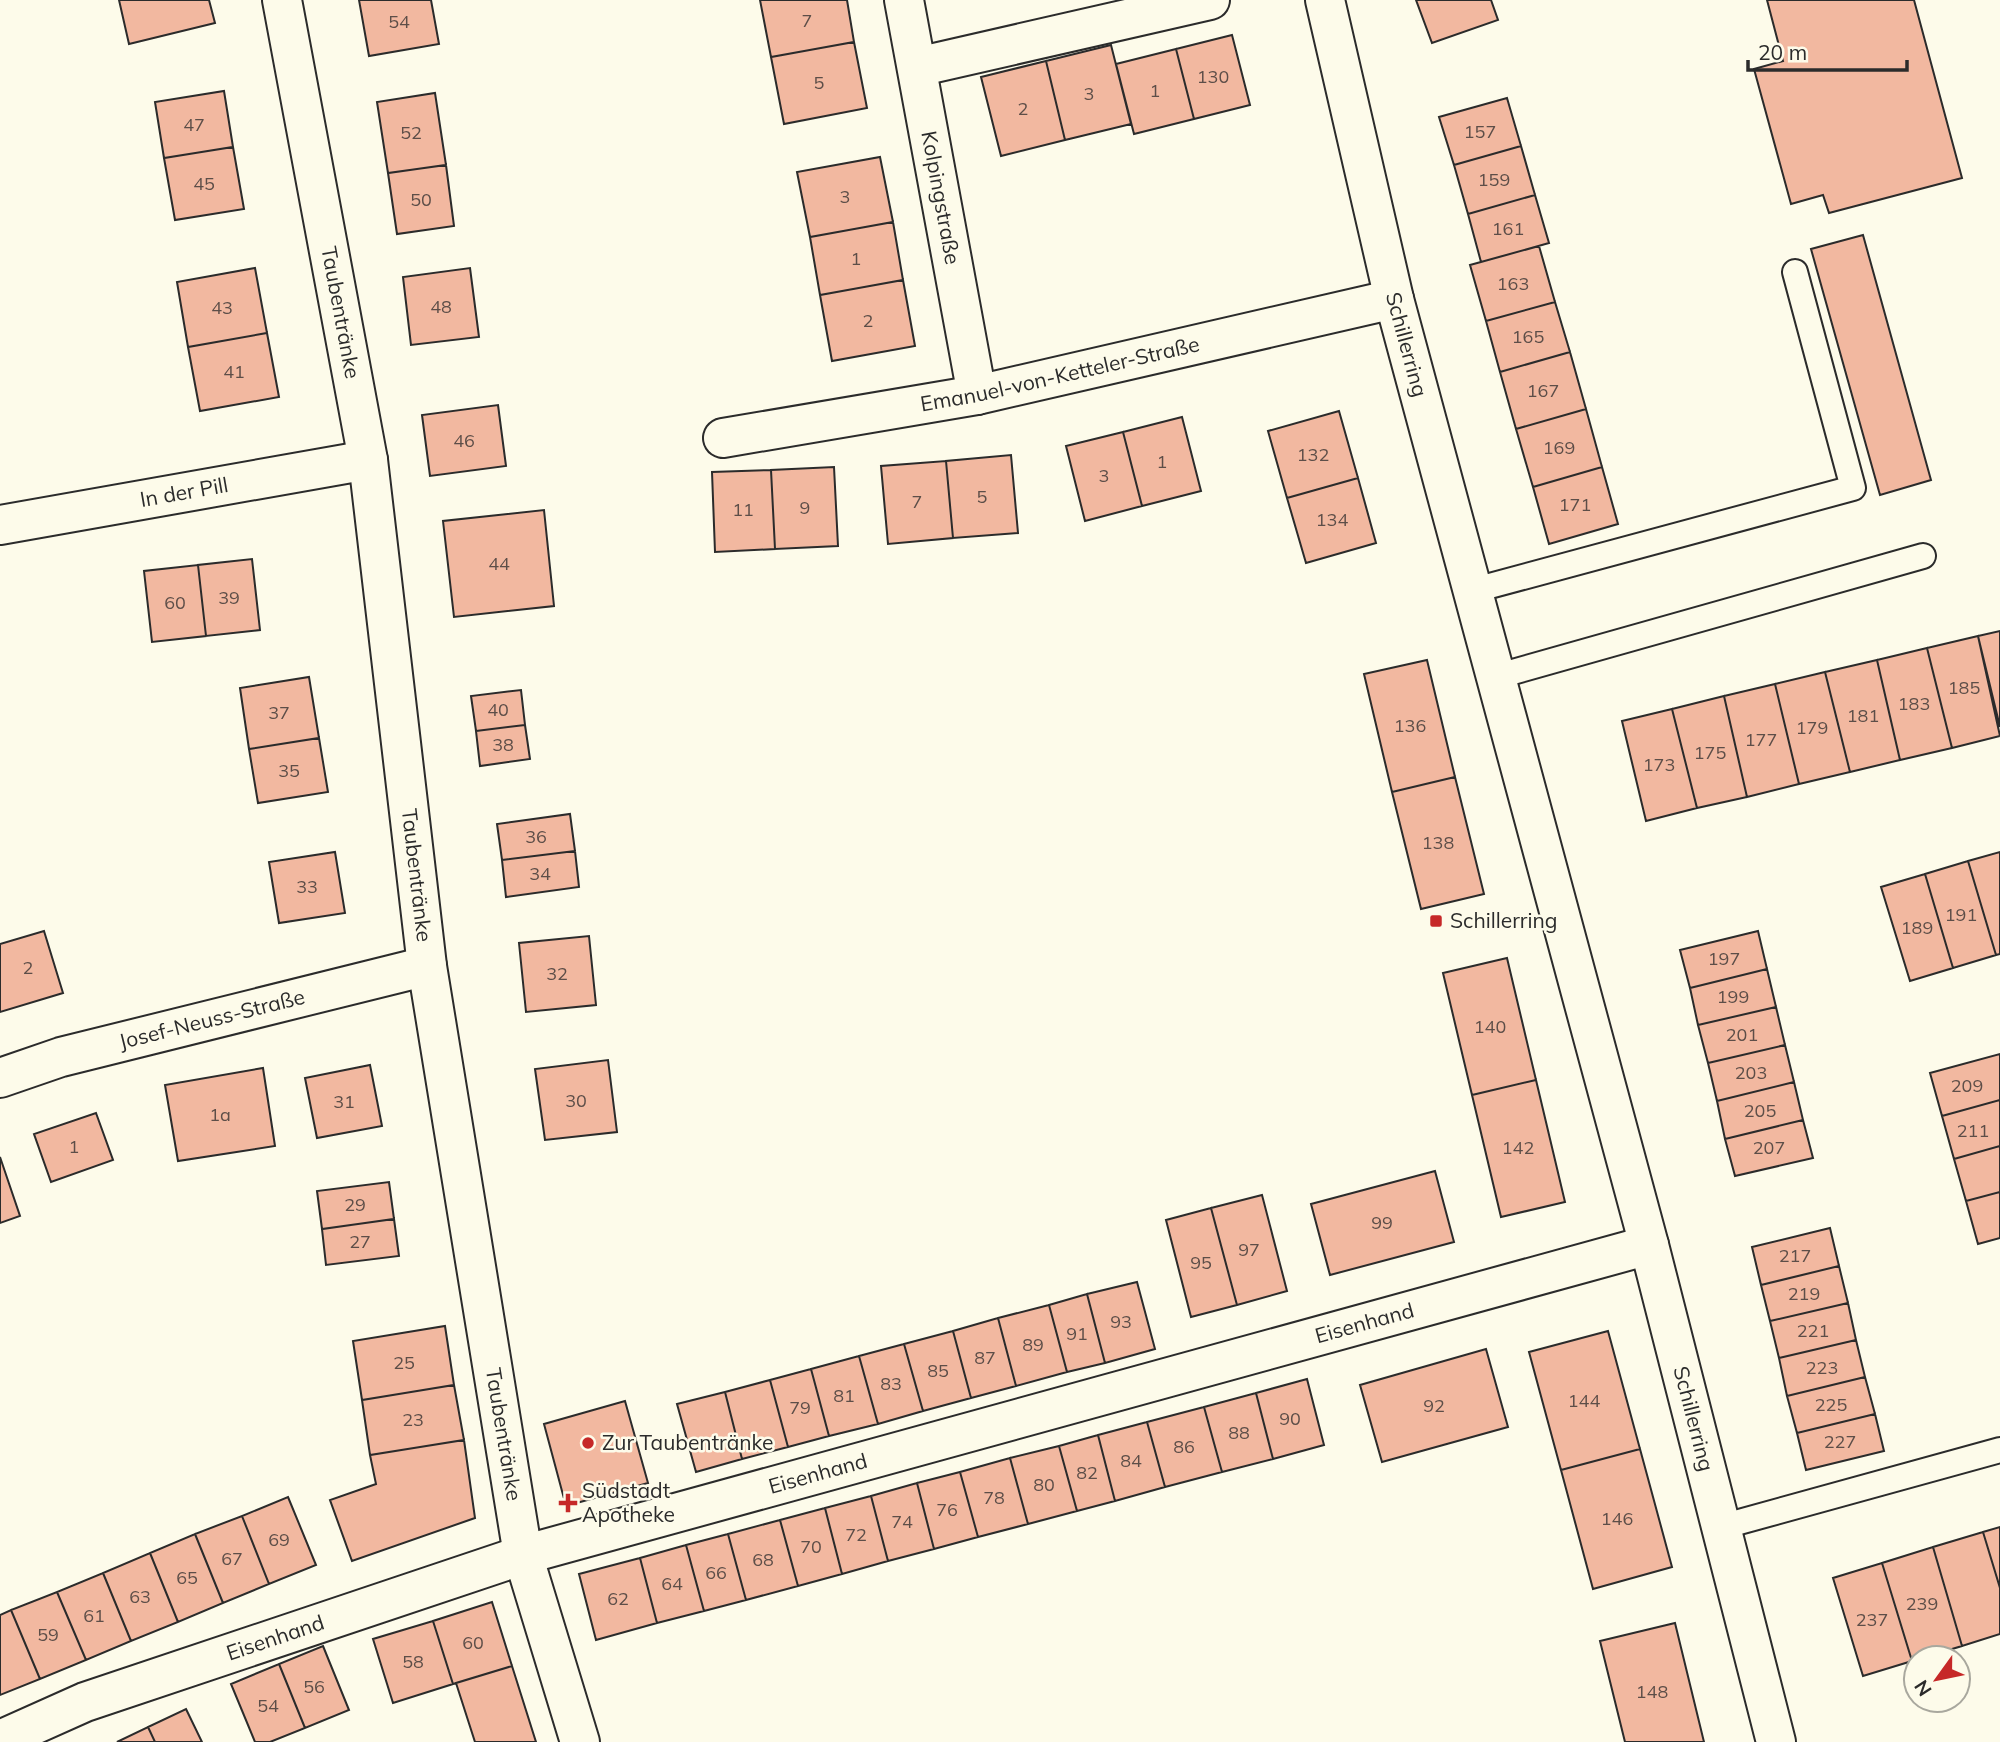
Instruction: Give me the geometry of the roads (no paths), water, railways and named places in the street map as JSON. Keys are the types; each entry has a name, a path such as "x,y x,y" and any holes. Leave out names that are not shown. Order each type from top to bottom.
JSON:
{"street":[{"name":"Taubentränke","path":"282,0 368,460 427,965 523,1555 580,1742"},
{"name":"Kolpingstraße","path":"904,0 977,396"},
{"path":"917,67 1210,0"},
{"name":"Schillerring","path":"1325,0 1395,299 1648,1245 1776,1742"},
{"name":"Emanuel-von-Ketteler-Straße","path":"723,438 977,396 1395,299"},
{"name":"In der Pill","path":"0,525 368,460"},
{"name":"Josef-Neuss-Straße","path":"0,1078 61,1057 427,965"},
{"name":"Eisenhand","path":"0,1740 85,1702 523,1555 1648,1245"}],"lane":[{"path":"1471,591 1853,488 1795,272"},
{"path":"1495,677 1923,556"},
{"path":"1721,1527 2000,1450"}],"place":[{"name":"Schillerring","path":"1436,921"},
{"name":"Zur Taubentränke","path":"588,1443"},
{"name":"Südstadt Apotheke","path":"568,1503"}]}
